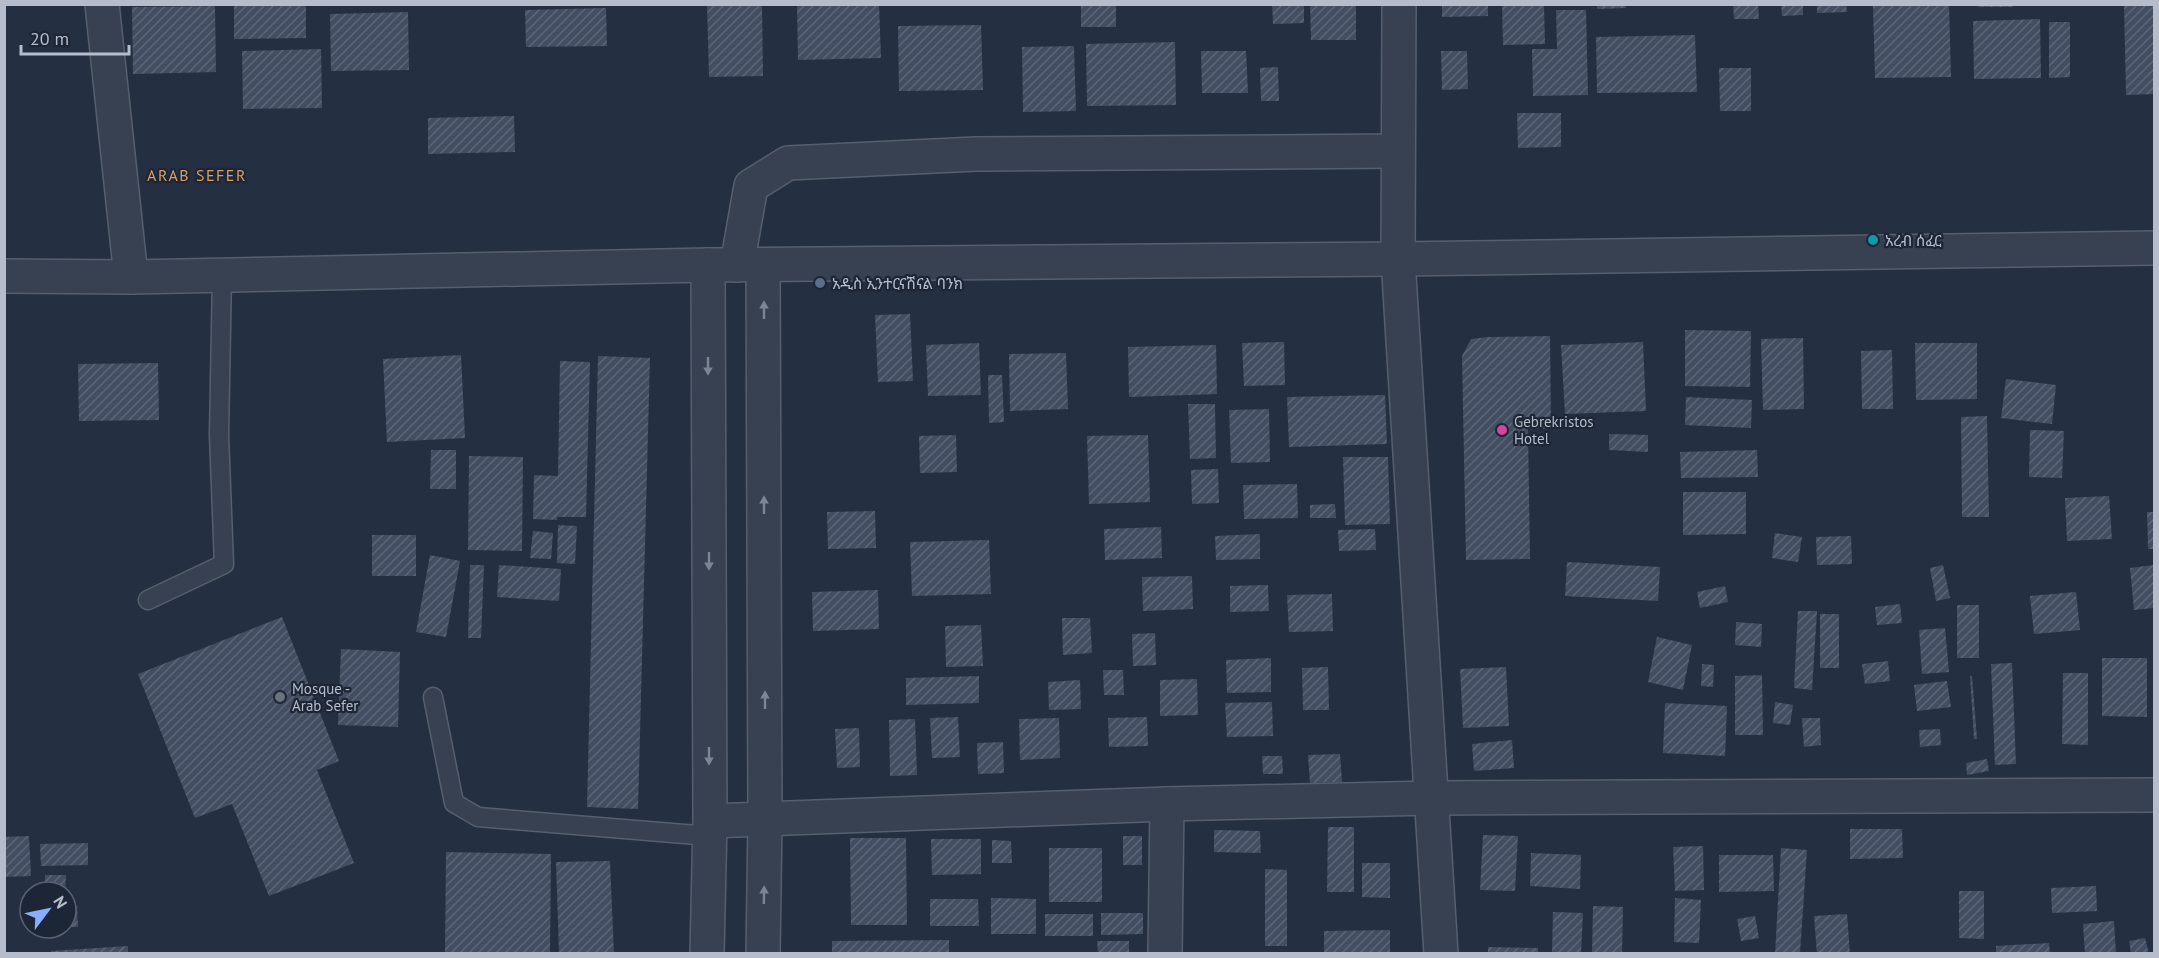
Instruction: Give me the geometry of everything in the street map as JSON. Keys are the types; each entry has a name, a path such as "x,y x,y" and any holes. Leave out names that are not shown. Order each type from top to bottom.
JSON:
{"street":[{"path":"102,4 131,277"},
{"path":"1399,4 1398,259 1441,954"},
{"path":"707,954 709,829 736,265 751,186 788,163 976,154 1398,151"},
{"path":"4,276 131,277 736,265 1398,259 2154,248"},
{"path":"736,265 765,818 763,954"},
{"path":"709,829 765,818 1167,804 1431,798 2154,795"},
{"path":"1165,954 1167,804"}],"lane":[{"path":"148,600 224,564 219,435 222,274"},
{"path":"434,697 454,803 478,817 709,829"}],"building":[{"path":"234,4 306,4 306,38 234,39"},
{"path":"762,4 763,76 709,77 707,5"},
{"path":"1081,4 1116,4 1116,27 1081,27"},
{"path":"1272,4 1304,4 1304,23 1273,24"},
{"path":"1310,4 1356,4 1356,40 1311,40"},
{"path":"1442,4 1488,4 1488,16 1442,17"},
{"path":"1597,4 1626,4 1626,8 1597,9"},
{"path":"1733,4 1758,4 1759,19 1734,19"},
{"path":"1781,4 1803,4 1803,15 1782,16"},
{"path":"1817,4 1846,4 1847,12 1817,13"},
{"path":"1949,4 1951,77 1875,78 1873,6"},
{"path":"1978,4 2013,4 2013,7 1978,7"},
{"path":"2124,4 2154,4 2154,94 2126,95"},
{"path":"797,5 879,5 881,58 798,60"},
{"path":"1502,5 1544,5 1545,44 1503,45"},
{"path":"215,6 216,72 133,74 132,7"},
{"path":"606,8 607,46 526,47 525,10"},
{"path":"1556,10 1586,10 1588,95 1533,96 1532,49 1557,49"},
{"path":"408,12 409,70 331,71 330,14"},
{"path":"2040,19 2041,78 1974,79 1973,21"},
{"path":"2049,22 2070,22 2070,77 2049,78"},
{"path":"981,25 983,90 899,91 898,26"},
{"path":"1695,35 1697,92 1597,93 1596,37"},
{"path":"1175,42 1176,105 1087,106 1086,44"},
{"path":"1074,46 1076,111 1023,112 1022,47"},
{"path":"321,49 322,108 243,109 242,51"},
{"path":"1201,51 1246,51 1248,93 1202,93"},
{"path":"1441,51 1467,51 1468,89 1442,90"},
{"path":"1278,67 1279,101 1261,101 1260,68"},
{"path":"1719,68 1751,68 1751,111 1720,111"},
{"path":"1517,113 1561,113 1561,147 1518,148"},
{"path":"514,116 515,152 428,154 428,118"},
{"path":"910,314 913,381 878,382 875,315"},
{"path":"1685,330 1751,331 1750,387 1685,386"},
{"path":"1550,336 1551,429 1528,429 1530,559 1466,560 1462,356 1471,339"},
{"path":"1803,338 1804,409 1763,410 1761,339"},
{"path":"1284,342 1285,385 1244,386 1242,343"},
{"path":"1643,342 1646,411 1565,414 1561,345"},
{"path":"979,343 981,395 928,396 926,345"},
{"path":"1915,343 1977,343 1977,399 1916,400"},
{"path":"1216,345 1217,394 1129,397 1128,347"},
{"path":"1892,350 1893,409 1862,409 1861,351"},
{"path":"1066,353 1068,409 1010,411 1009,354"},
{"path":"461,355 465,438 387,442 383,359"},
{"path":"598,356 650,358 638,809 587,807"},
{"path":"560,361 590,362 586,517 557,517 557,520 533,519 534,475 558,476"},
{"path":"158,363 159,420 79,421 78,364"},
{"path":"988,375 1002,375 1004,422 989,423"},
{"path":"2006,379 2056,385 2052,424 2001,418"},
{"path":"1385,395 1387,444 1289,447 1287,397"},
{"path":"1686,397 1752,400 1751,428 1685,425"},
{"path":"1188,404 1215,404 1216,458 1190,459"},
{"path":"1269,409 1270,462 1231,463 1229,410"},
{"path":"1987,416 1989,517 1962,517 1961,417"},
{"path":"2030,430 2064,431 2062,478 2029,477"},
{"path":"1609,434 1648,435 1648,452 1609,450"},
{"path":"956,435 957,472 920,473 919,436"},
{"path":"1148,435 1150,502 1089,504 1087,436"},
{"path":"431,450 456,450 456,489 430,489"},
{"path":"1757,450 1758,477 1681,478 1680,452"},
{"path":"469,456 523,457 522,551 468,550"},
{"path":"1343,457 1388,457 1390,524 1345,525"},
{"path":"1218,469 1219,503 1192,504 1191,470"},
{"path":"1297,484 1298,518 1244,519 1243,485"},
{"path":"1683,492 1746,492 1746,534 1683,535"},
{"path":"2109,496 2112,539 2067,541 2065,498"},
{"path":"1335,504 1336,518 1310,518 1310,505"},
{"path":"875,511 876,548 828,549 827,512"},
{"path":"2147,512 2154,512 2154,549 2148,549"},
{"path":"558,525 577,526 575,564 557,563"},
{"path":"1161,527 1162,558 1105,560 1104,529"},
{"path":"1375,529 1376,550 1339,551 1338,530"},
{"path":"533,531 553,533 551,559 530,558"},
{"path":"1775,533 1802,537 1798,562 1772,558"},
{"path":"1260,534 1260,559 1216,560 1215,536"},
{"path":"372,535 416,535 416,576 372,576"},
{"path":"1851,536 1852,564 1817,565 1816,537"},
{"path":"989,540 991,594 912,596 910,542"},
{"path":"430,555 460,561 446,637 416,632"},
{"path":"1567,562 1660,567 1658,601 1565,596"},
{"path":"470,565 484,565 481,638 468,638"},
{"path":"499,565 561,569 559,601 497,597"},
{"path":"1943,565 1950,598 1936,601 1930,568"},
{"path":"2154,565 2154,608 2134,610 2130,568"},
{"path":"1192,576 1193,609 1143,611 1142,577"},
{"path":"1268,585 1269,611 1230,612 1230,586"},
{"path":"1725,586 1728,602 1700,608 1697,592"},
{"path":"878,590 879,629 813,631 812,592"},
{"path":"2076,592 2080,630 2034,634 2030,596"},
{"path":"1332,594 1333,631 1289,632 1287,595"},
{"path":"1900,604 1902,623 1877,625 1875,607"},
{"path":"1957,605 1979,605 1979,658 1957,658"},
{"path":"1798,611 1817,611 1812,690 1794,688"},
{"path":"1820,614 1839,614 1839,668 1820,668"},
{"path":"282,617 339,761 317,770 354,863 269,896 232,804 195,818 138,674"},
{"path":"1062,618 1090,618 1092,653 1063,655"},
{"path":"1736,622 1762,624 1761,647 1735,645"},
{"path":"981,625 983,666 946,667 945,626"},
{"path":"1945,628 1949,672 1922,674 1919,630"},
{"path":"1155,633 1156,665 1133,666 1132,634"},
{"path":"1657,637 1692,645 1683,690 1648,682"},
{"path":"341,649 400,652 398,727 338,725"},
{"path":"1271,658 1271,692 1227,693 1226,660"},
{"path":"2102,658 2147,658 2147,717 2102,716"},
{"path":"1888,661 1890,681 1865,684 1862,664"},
{"path":"2012,663 2016,764 1995,765 1991,664"},
{"path":"1702,664 1714,665 1713,687 1701,686"},
{"path":"1328,667 1329,710 1303,710 1302,668"},
{"path":"1506,667 1509,726 1463,728 1460,669"},
{"path":"1103,670 1123,670 1124,695 1104,695"},
{"path":"2063,673 2088,673 2088,745 2062,744"},
{"path":"1762,675 1763,735 1735,735 1735,676"},
{"path":"979,676 979,703 906,705 906,678"},
{"path":"1970,676 1972,676 1977,739 1974,739"},
{"path":"1197,679 1198,715 1160,716 1160,680"},
{"path":"1080,680 1081,709 1049,710 1048,682"},
{"path":"1947,681 1951,707 1917,711 1914,685"},
{"path":"1272,702 1273,736 1227,737 1225,703"},
{"path":"1775,702 1793,705 1790,725 1773,723"},
{"path":"1665,703 1727,706 1725,756 1663,753"},
{"path":"958,717 960,757 932,758 930,718"},
{"path":"1147,717 1148,746 1109,747 1108,718"},
{"path":"1059,718 1060,758 1020,760 1019,719"},
{"path":"1802,718 1820,718 1821,745 1804,747"},
{"path":"915,719 917,775 890,776 889,720"},
{"path":"859,728 860,767 837,768 835,729"},
{"path":"1940,729 1941,745 1920,747 1919,730"},
{"path":"1512,740 1514,768 1474,771 1472,744"},
{"path":"1003,742 1004,773 978,774 977,743"},
{"path":"1340,754 1342,782 1310,783 1308,755"},
{"path":"1262,756 1282,756 1283,774 1263,774"},
{"path":"1987,759 1989,771 1967,775 1966,763"},
{"path":"1328,827 1354,827 1354,892 1327,892"},
{"path":"1850,829 1902,829 1903,858 1850,859"},
{"path":"1214,830 1260,831 1261,853 1214,852"},
{"path":"1483,835 1518,836 1515,891 1480,890"},
{"path":"29,836 31,876 4,877 4,837"},
{"path":"1123,836 1142,836 1142,865 1123,865"},
{"path":"850,838 906,838 907,925 851,925"},
{"path":"931,839 981,839 981,874 932,875"},
{"path":"992,840 1011,841 1012,863 992,863"},
{"path":"88,843 88,865 41,866 40,844"},
{"path":"1703,846 1704,890 1675,891 1673,847"},
{"path":"1049,848 1102,848 1102,902 1049,902"},
{"path":"1781,848 1807,850 1800,954 1775,954"},
{"path":"446,852 551,854 550,954 445,954"},
{"path":"1531,853 1581,855 1580,889 1530,886"},
{"path":"1719,855 1773,855 1774,891 1719,892"},
{"path":"610,861 614,954 559,954 556,862"},
{"path":"1362,863 1390,863 1390,898 1362,897"},
{"path":"1265,869 1287,870 1287,946 1265,946"},
{"path":"45,875 66,875 66,880 45,880"},
{"path":"2096,886 2097,911 2052,913 2051,888"},
{"path":"1959,891 1984,891 1984,939 1959,938"},
{"path":"991,898 1036,899 1036,934 991,934"},
{"path":"1675,898 1701,900 1699,943 1674,942"},
{"path":"930,899 978,899 979,926 930,926"},
{"path":"1593,906 1623,907 1622,954 1592,954"},
{"path":"1553,912 1583,913 1581,954 1552,954"},
{"path":"1101,913 1143,913 1143,934 1101,935"},
{"path":"1045,914 1093,914 1093,936 1045,936"},
{"path":"1847,914 1850,954 1817,954 1814,916"},
{"path":"1755,916 1759,938 1741,941 1737,919"},
{"path":"2114,921 2116,954 2085,954 2083,924"},
{"path":"1390,930 1390,954 1324,954 1324,931"},
{"path":"2145,938 2149,954 2131,954 2129,941"},
{"path":"949,940 949,954 832,954 832,941"},
{"path":"1097,941 1129,941 1129,954 1098,954"},
{"path":"2049,943 2050,954 1996,954 1996,946"},
{"path":"128,946 128,954 51,954 51,951"},
{"path":"1488,947 1538,948 1538,954 1488,954"}],"place":[{"name":"አረብ ሰፈር","path":"1873,240"},
{"name":"አዲስ ኢንተርናሽናል ባንክ","path":"820,283"},
{"name":"Gebrekristos Hotel","path":"1502,430"},
{"name":"Mosque - Arab Sefer","path":"280,697"}],"district":[{"name":"ARAB SEFER","path":"197,175"}]}
